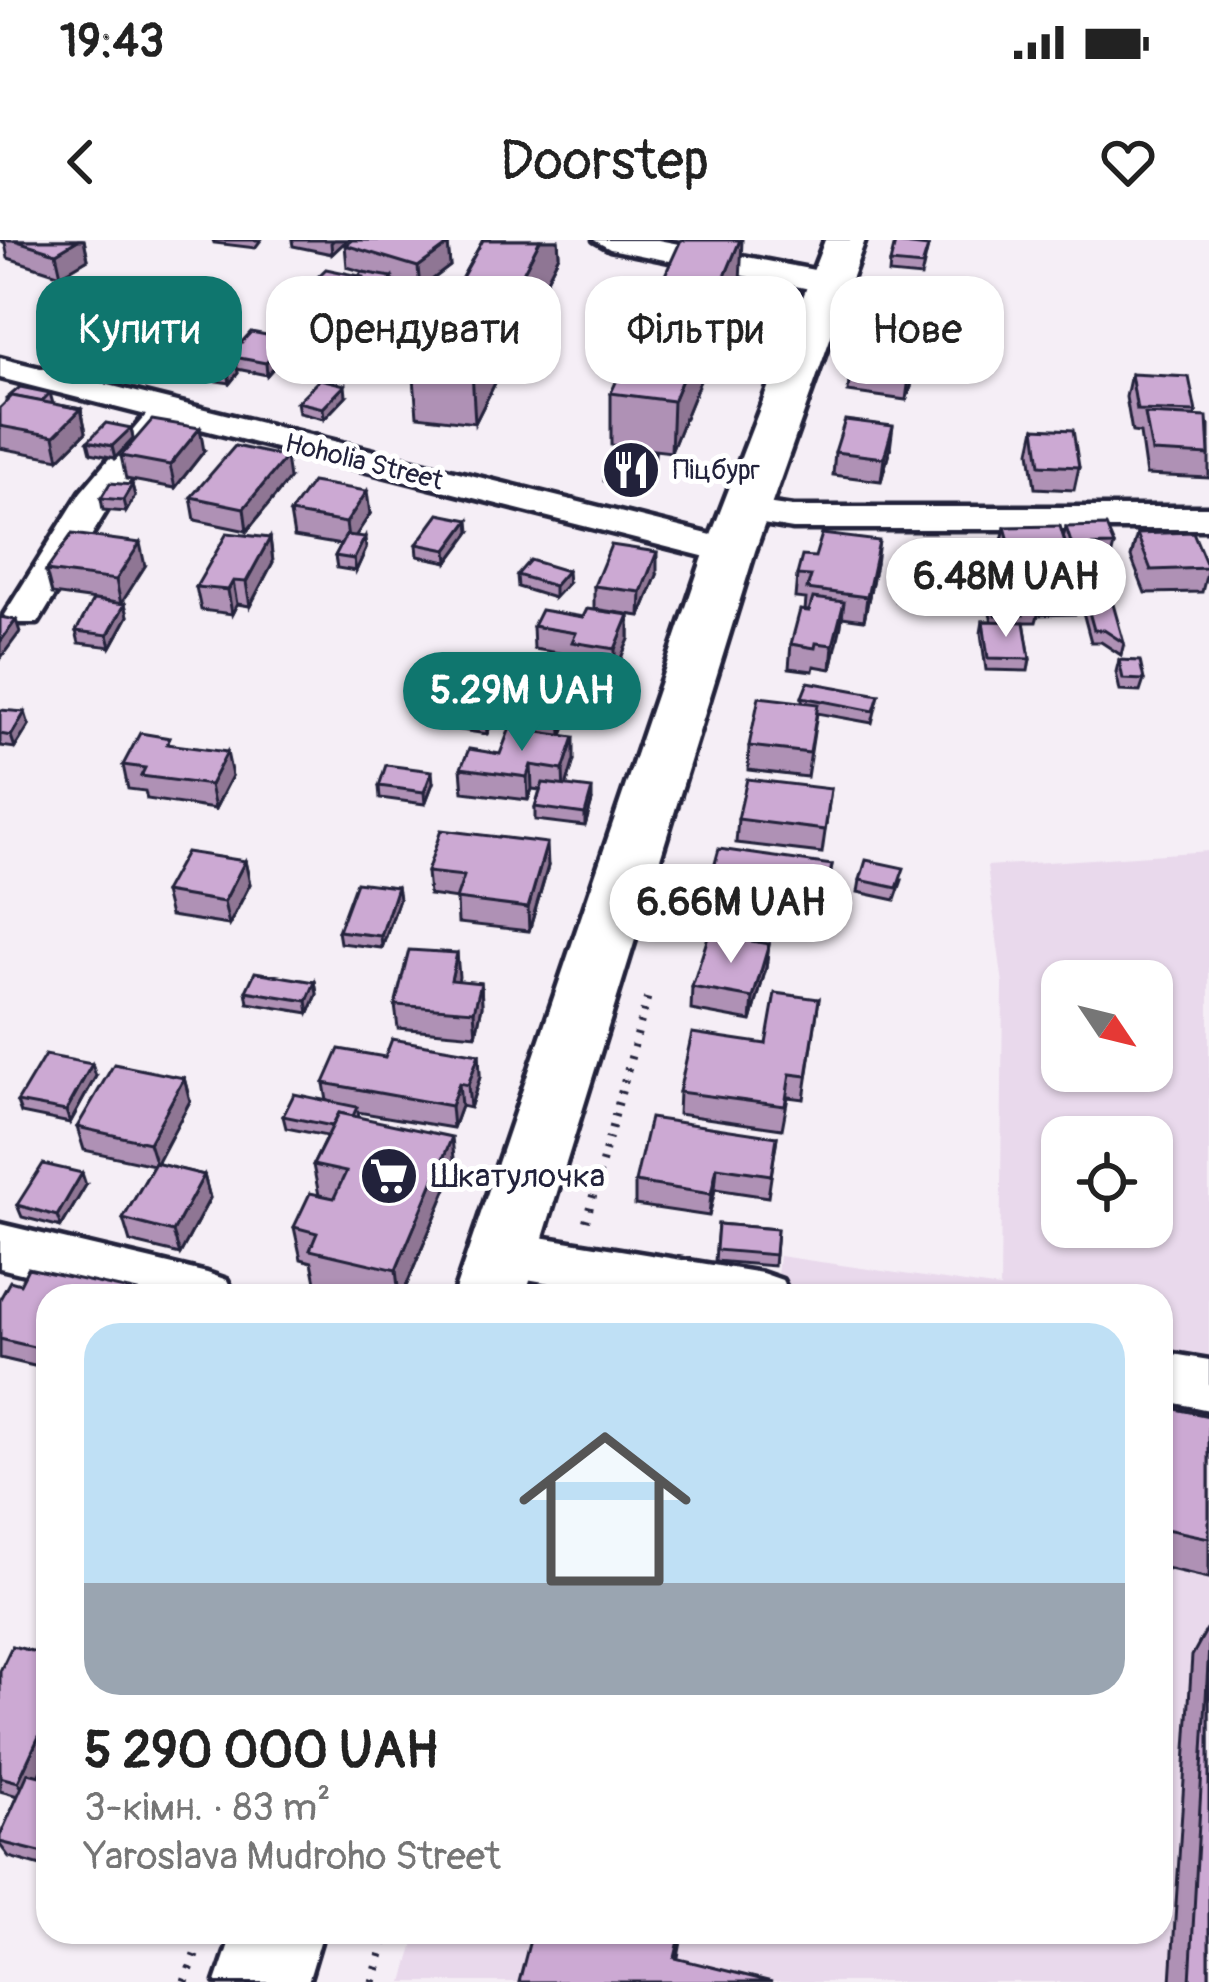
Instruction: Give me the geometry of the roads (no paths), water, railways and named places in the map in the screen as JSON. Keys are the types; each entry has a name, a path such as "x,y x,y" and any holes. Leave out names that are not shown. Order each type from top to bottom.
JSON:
{"main road":[{"path":"832,276 845,240"},
{"path":"496,1275 738,531 830,283"},
{"path":"262,1982 274,1944"}],"street":[{"path":"610,240 830,283"},
{"name":"Hoholia Street","path":"0,368 166,413 738,531 793,518 1209,518"},
{"path":"24,615 94,500 166,413"},
{"path":"0,1246 157,1284"},
{"path":"496,1275 574,1265 636,1284"},
{"path":"1173,1378 1209,1385"}],"place":[{"name":"Піцбург","path":"631,470"},
{"name":"Шкатулочка","path":"389,1176"}]}
